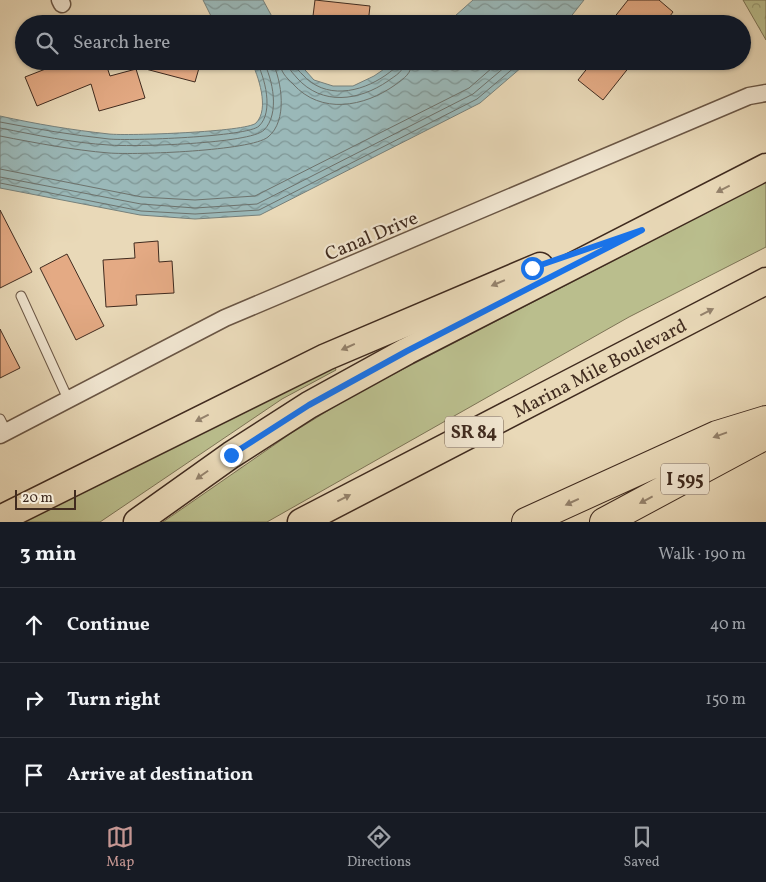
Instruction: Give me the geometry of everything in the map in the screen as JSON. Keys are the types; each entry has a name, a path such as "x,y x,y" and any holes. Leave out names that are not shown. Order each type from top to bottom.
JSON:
{"highway":[{"path":"526,522 718,435 766,420"},
{"name":"I 595","path":"604,522 766,436"}],"main road":[{"path":"137,522 231,455 309,405 407,351 766,167"},
{"path":"0,519 326,357 532,268 642,230"},
{"name":"Marina Mile Boulevard","path":"301,522 766,281"}],"street":[{"name":"Canal Drive","path":"2,428 68,400 225,318 749,96 766,93"}],"lane":[{"path":"21,296 68,400"}],"green space":[{"path":"743,0 766,0 766,40"},
{"path":"766,182 766,247 629,317 267,522 163,522 290,434 355,394"},
{"path":"332,360 336,370 282,399 100,522 14,522"}],"water":[{"path":"203,0 263,0 271,15 210,15"},
{"path":"473,0 584,0 572,15 456,15"},
{"path":"255,70 305,70 314,80 333,86 353,86 383,70 518,70 480,103 260,215 195,219 140,215 0,188 0,116 68,129 109,134 186,133 232,129 256,123 260,117 262,101"}],"building":[{"path":"315,0 370,6 369,15 313,15"},
{"path":"628,0 659,0 673,12 671,15 616,15"},
{"path":"43,70 108,70 110,76 136,70 145,98 99,111 91,84 37,106 25,77"},
{"path":"149,70 198,70 195,82"},
{"path":"586,70 627,70 603,100 578,80"},
{"path":"0,210 32,272 0,288"},
{"path":"158,241 159,262 172,261 174,293 136,295 137,305 106,307 103,260 135,258 134,243"},
{"path":"67,254 104,326 76,340 40,268"},
{"path":"0,329 20,368 0,378"}],"route":[{"path":"231,455 309,405 407,351 642,230 532,268"}]}
